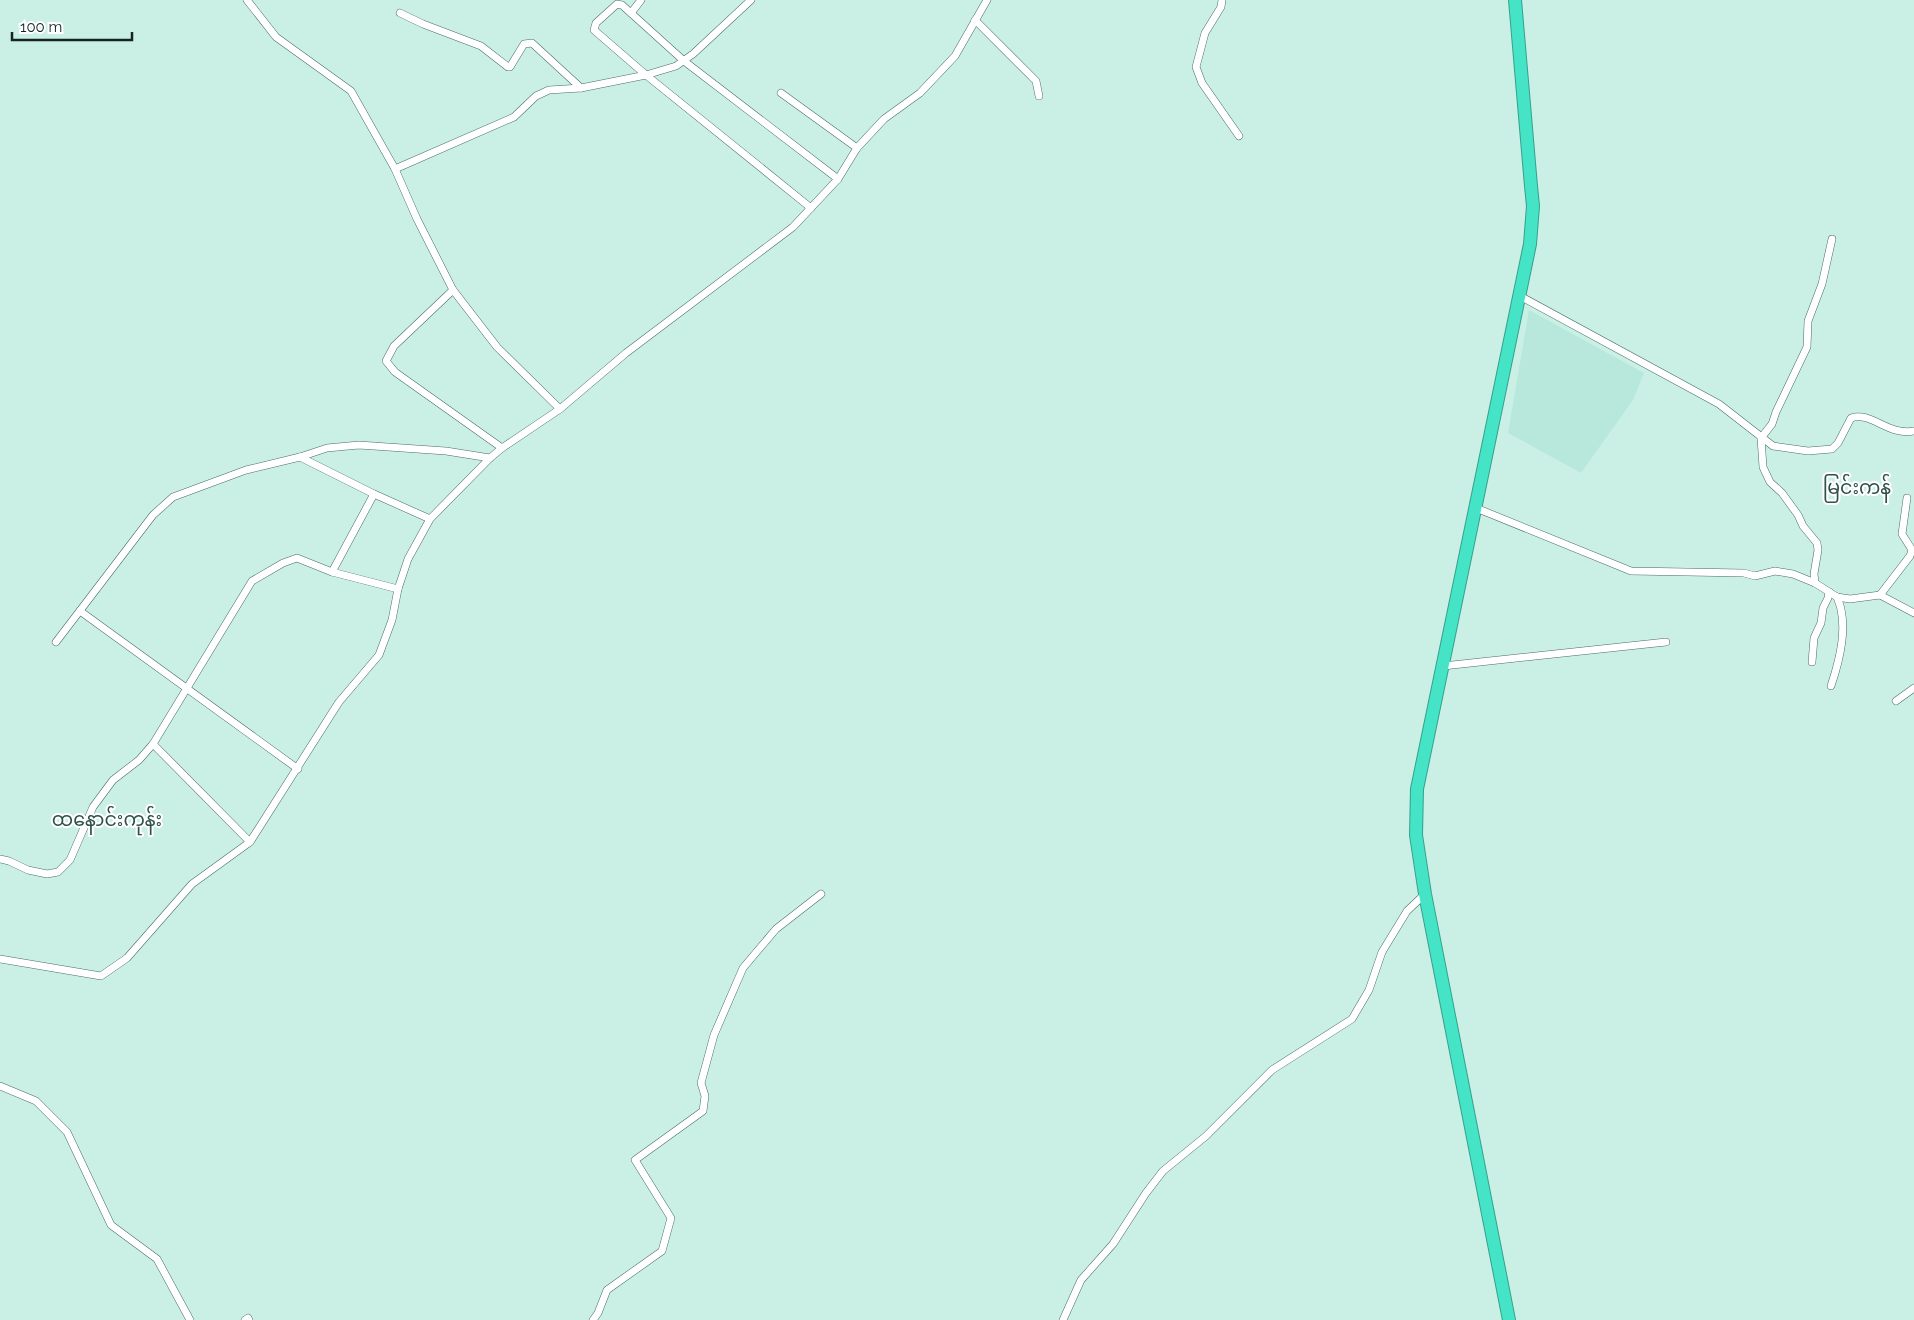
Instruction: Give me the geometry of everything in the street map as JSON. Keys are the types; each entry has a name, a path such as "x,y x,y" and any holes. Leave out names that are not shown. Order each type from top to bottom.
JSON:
{"highway":[{"path":"1509,1320 1425,894 1416,835 1417,789 1530,244 1533,206 1515,0"}],"street":[{"path":"247,0 276,37 351,91 396,169 417,219 453,290 497,346 560,409"},
{"path":"631,13 641,0"},
{"path":"396,169 514,117 536,96 549,90 581,88 646,75 676,66 693,54 751,0"},
{"path":"0,959 101,976 127,958 192,884 250,842 339,702 379,655 392,620 398,589 408,559 430,519 502,448 560,409 626,353 793,227 838,179 857,148 884,119 920,93 955,56 986,0"},
{"path":"1222,0 1221,8 1205,33 1196,68 1202,83 1239,136"},
{"path":"811,208 646,75 594,30 596,23 617,4 622,5 684,61 838,179"},
{"path":"400,13 423,24 481,46 508,68 510,68 524,44 532,43 581,88"},
{"path":"975,20 1036,82 1039,96"},
{"path":"781,93 857,148"},
{"path":"1815,582 1817,543 1803,526 1798,515 1782,493 1770,482 1762,467 1762,438 1772,424 1807,347 1808,322 1822,284 1832,239"},
{"path":"453,290 394,346 386,361 395,372 502,448"},
{"path":"1520,296 1719,404 1773,446 1799,451 1832,449 1838,444 1851,418 1858,416 1869,418 1888,429 1907,432 1914,431"},
{"path":"56,642 153,515 173,497 246,470 300,457 327,448 359,445 446,452 490,458"},
{"path":"300,457 374,494 430,519"},
{"path":"332,572 374,494"},
{"path":"1880,595 1910,556 1912,550 1902,534 1907,498"},
{"path":"1476,508 1631,571 1744,573 1754,576 1775,571 1793,574 1815,582 1837,597 1850,599 1880,595 1914,613"},
{"path":"0,859 28,870 47,874 58,872 70,860 93,807 113,780 139,760 153,744 252,581 283,563 297,558 332,572 398,589"},
{"path":"1812,662 1814,638 1821,623 1829,592"},
{"path":"1831,686 1836,669 1842,628 1841,606 1837,597"},
{"path":"80,611 298,768"},
{"path":"1443,666 1666,642"},
{"path":"1896,702 1914,688"},
{"path":"153,744 250,842"},
{"path":"593,1320 598,1313 607,1290 662,1251 671,1218 635,1160 703,1111 705,1096 701,1083 714,1035 743,968 776,929 821,894"},
{"path":"1063,1320 1081,1280 1113,1244 1146,1193 1164,1171 1206,1136 1272,1070 1352,1019 1369,990 1382,952 1407,911 1425,894"},
{"path":"0,1086 36,1101 68,1132 111,1225 157,1259 190,1320"},
{"path":"244,1320 248,1318 249,1320"}],"shaded area":[{"path":"1529,310 1644,373 1633,400 1581,473 1508,433"}],"district":[{"name":"မြင်းကန်","path":"1857,487"},
{"name":"ထနောင်းကုန်း","path":"107,819"}]}
